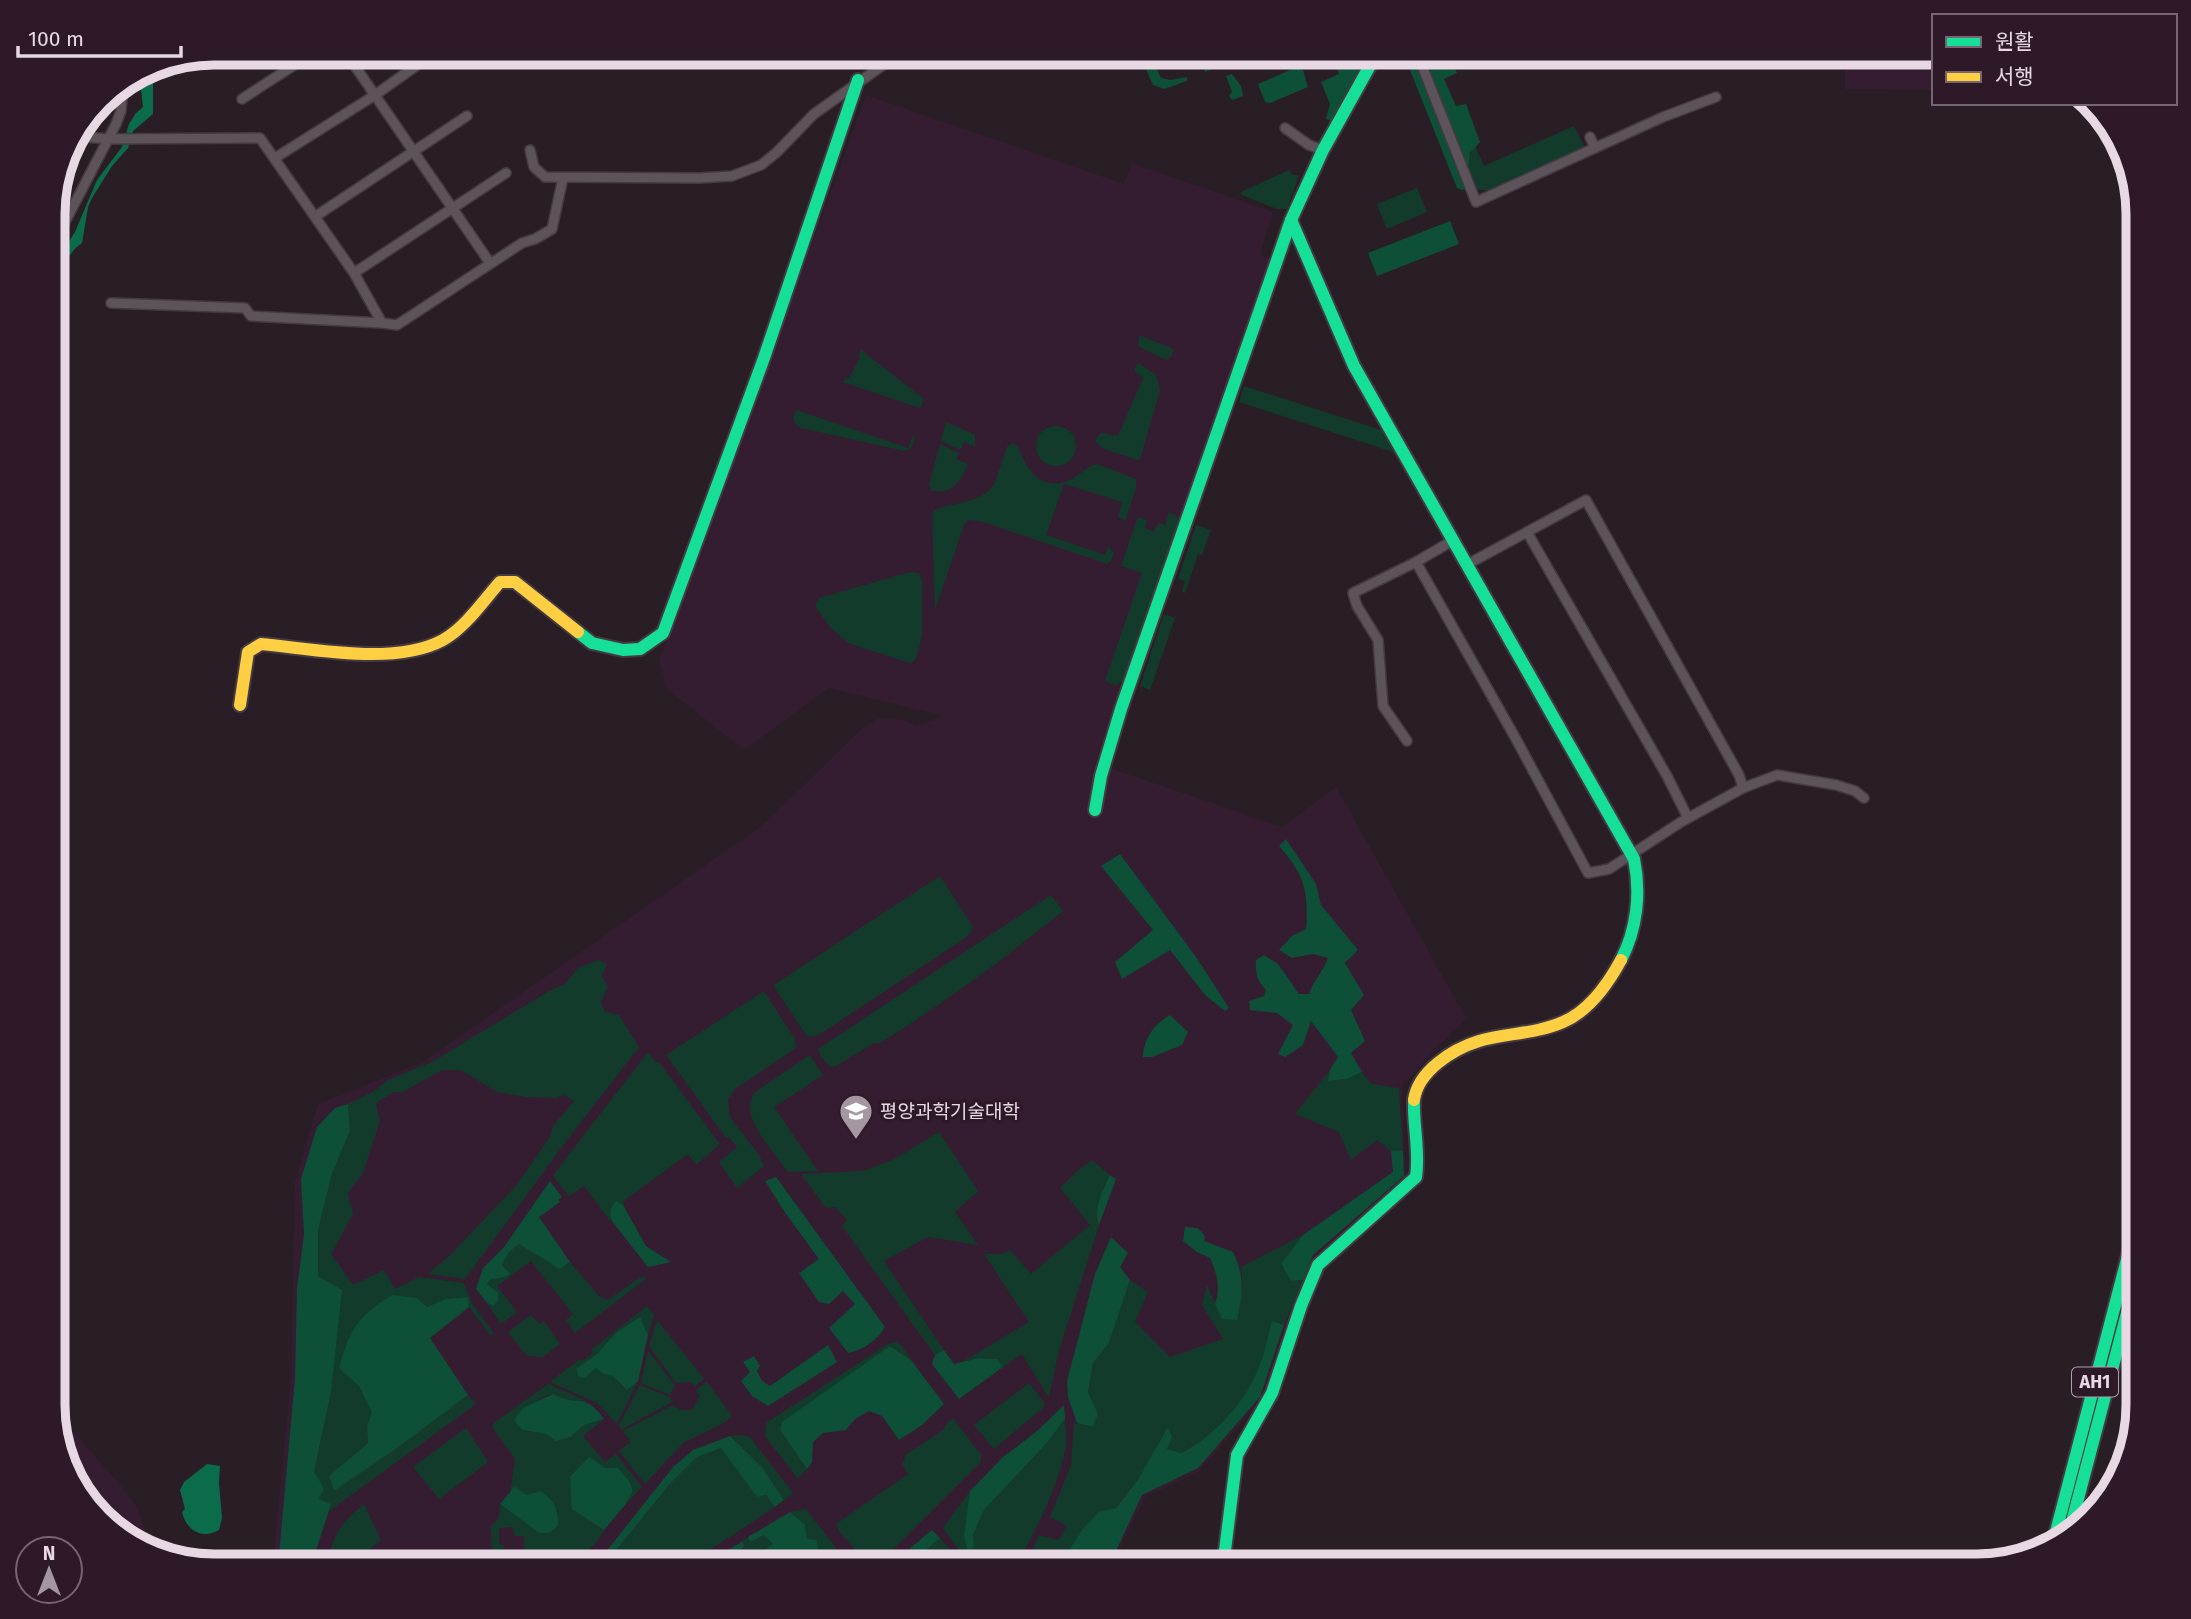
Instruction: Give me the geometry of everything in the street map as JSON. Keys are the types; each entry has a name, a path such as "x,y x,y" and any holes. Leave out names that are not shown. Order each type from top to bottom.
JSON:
{"main road":[{"path":"1095,810 1101,776 1121,709 1291,220 1322,150 1370,65"},
{"path":"240,705 248,652 261,645 382,653 431,647 446,639 500,582 515,582 592,643 622,650 640,649 663,633 756,386 858,80"},
{"path":"1225,1554 1237,1455 1272,1393 1301,1306 1318,1265 1416,1177 1419,1157 1413,1117 1414,1096 1418,1086 1449,1055 1479,1041 1527,1033 1564,1022 1583,1010 1610,981 1626,950 1636,912 1639,884 1631,855 1354,366 1291,220"},
{"name":"AH1","path":"2056,1531 2126,1263"},
{"name":"AH1","path":"2073,1519 2126,1317"}],"street":[{"path":"242,99 293,65"},
{"path":"355,65 490,263"},
{"path":"275,158 417,65"},
{"path":"530,150 534,167 545,177 732,176 761,165 814,114 880,65"},
{"path":"1422,65 1476,202 1663,117 1716,97"},
{"path":"65,222 109,139 121,111 123,96"},
{"path":"316,216 467,116"},
{"path":"1284,128 1309,145 1322,150"},
{"path":"86,137 260,138 354,273 382,323"},
{"path":"1590,137 1595,148"},
{"path":"354,273 506,173"},
{"path":"111,303 245,308 251,316 397,325 522,243 552,229 563,178"},
{"path":"1468,564 1587,500 1739,775 1743,788"},
{"path":"1527,532 1667,776 1688,818"},
{"path":"1407,741 1383,706 1378,640 1357,606 1353,593 1452,541"},
{"path":"1416,562 1516,738 1588,873 1609,869 1688,818 1743,788 1777,775 1836,785 1855,791 1864,798"}],"shaded area":[{"path":"1144,65 1155,65 1161,78 1170,80 1187,77 1187,81 1164,89 1153,85"},
{"path":"1202,65 1222,65 1205,72"},
{"path":"1336,65 1364,65 1335,122 1326,119 1330,104 1321,82 1339,74"},
{"path":"1408,65 1418,65 1465,184 1465,189 1457,188"},
{"path":"1426,65 1453,65 1457,73 1444,79 1456,106 1466,104 1480,142 1470,153 1468,171"},
{"path":"1845,65 1932,65 1932,90 1845,89"},
{"path":"1297,67 1303,70 1308,87 1270,103 1265,102 1258,84"},
{"path":"1232,74 1241,86 1243,96 1232,100 1226,76"},
{"path":"153,78 153,114 133,131 128,148 112,166 92,198 82,243 65,262 65,248 75,232 97,180 122,147 129,124 143,107 140,84"},
{"name":"평양과학기술대학","path":"866,95 1124,184 1132,163 1273,212 1260,254 1271,260 1095,763 1283,827 1336,787 1466,1018 1402,1085 1406,1178 1314,1257 1262,1399 1198,1472 1145,1497 1117,1554 274,1554 291,1376 295,1181 318,1104 423,1062 763,825 863,728 878,718 902,720 917,726 944,716 829,688 744,750 667,689 659,659 672,630"},
{"path":"1574,126 1585,148 1490,190 1478,190 1471,180 1470,157 1475,146 1484,166"},
{"path":"1289,170 1293,175 1299,175 1287,209 1277,209 1242,195 1241,192"},
{"path":"1417,188 1427,212 1387,229 1377,204"},
{"path":"1450,221 1459,244 1377,276 1368,253"},
{"path":"1139,335 1174,349 1171,357 1166,360 1138,346"},
{"path":"861,350 924,399 920,408 843,382 846,377 849,378 860,358 858,356"},
{"path":"1138,363 1156,375 1160,390 1138,460 1101,448 1095,440 1101,433 1118,436 1143,378 1134,370"},
{"path":"1244,386 1381,430 1393,452 1239,402"},
{"path":"796,410 908,448 913,436 916,437 911,448 905,451 801,428 794,420"},
{"path":"946,422 975,435 975,447 964,442 960,450 941,441"},
{"path":"1056,426 1070,432 1076,446 1070,460 1056,466 1042,460 1036,446 1042,432"},
{"path":"1012,443 1018,446 1031,471 1052,484 1072,479 1097,464 1136,479 1136,488 1125,521 1118,517 1122,502 1064,484 1046,535 1105,555 1108,546 1114,553 1111,561 1107,564 983,522 968,520 935,610 932,513 940,508 971,500 988,491 993,486 1007,447"},
{"path":"940,444 959,453 956,459 968,464 951,489 932,491 929,485"},
{"path":"1169,513 1176,515 1179,524 1126,680 1115,685 1105,681 1142,573 1121,566 1138,517 1147,520 1145,528 1154,532 1158,523 1165,525"},
{"path":"1196,525 1211,530 1202,555 1198,554 1185,593 1182,592 1185,581 1178,579"},
{"path":"910,572 919,573 922,581 922,635 916,659 910,663 848,643 830,627 815,606 819,598"},
{"path":"1164,614 1175,618 1150,690 1140,686"},
{"path":"1286,839 1316,884 1321,905 1358,950 1345,963 1364,995 1351,1010 1365,1041 1351,1053 1362,1072 1347,1079 1328,1081 1330,1070 1338,1057 1311,1021 1303,1045 1285,1057 1278,1054 1293,1025 1277,1013 1250,1010 1249,1001 1264,996 1266,990 1257,976 1256,960 1264,955 1278,964 1299,994 1309,994 1328,958 1313,954 1292,958 1279,950 1292,936 1306,929 1307,904 1303,884 1294,865 1279,846"},
{"path":"1120,854 1196,957 1229,1008 1225,1011 1206,996 1170,950 1122,979 1115,962 1153,930 1101,866"},
{"path":"940,876 972,925 968,936 820,1034 812,1037 806,1035 774,987 775,984"},
{"path":"1051,895 1063,911 950,996 880,1043 874,1043 836,1066 831,1067 821,1057 818,1049"},
{"path":"598,960 607,964 602,976 608,987 601,1002 605,1012 619,1015 639,1047 465,1279 428,1274 450,1255 516,1186 550,1137 553,1126 574,1101 564,1095 556,1098 526,1097 497,1092 461,1070 442,1070 403,1092 394,1092 376,1103 380,1121 363,1173 348,1193 353,1214 331,1254 353,1285 384,1270 395,1289 419,1277 464,1283 472,1303 494,1334 491,1336 469,1307 467,1297 445,1299 427,1307 359,1386 373,1412 367,1426 368,1443 329,1476 334,1491 468,1395 476,1404 328,1512 331,1504 318,1499 314,1472 331,1392 318,1277 318,1230 332,1174 350,1131 348,1104 373,1092 388,1080 432,1062 566,983 578,968"},
{"path":"764,991 795,1039 796,1048 735,1089 728,1099 730,1117 759,1155 764,1166 737,1188 719,1162 737,1147 729,1137 726,1138 666,1055"},
{"path":"1170,1015 1188,1032 1182,1045 1152,1057 1143,1057 1151,1032 1159,1022"},
{"path":"648,1052 656,1063 659,1062 719,1143 696,1165 688,1154 625,1200 623,1205 616,1202 611,1207 611,1222 584,1186 569,1196 554,1174"},
{"path":"810,1055 823,1075 774,1107 818,1171 788,1172 754,1122 750,1101 755,1092"},
{"path":"1330,1070 1328,1081 1347,1079 1362,1072 1371,1084 1399,1088 1403,1151 1391,1151 1377,1140 1351,1160 1339,1132 1295,1114"},
{"path":"348,1104 350,1131 332,1174 318,1230 318,1276 342,1290 331,1392 314,1472 324,1488 319,1499 331,1504 315,1554 279,1554 295,1378 297,1289 304,1234 301,1179 317,1127 335,1108"},
{"path":"939,1132 978,1191 955,1212 978,1245 928,1237 884,1261 944,1350 935,1355 842,1226 847,1220 835,1207 826,1208 801,1174 863,1171 893,1160"},
{"path":"1391,1151 1403,1151 1404,1176 1313,1255 1303,1280 1291,1281 1281,1264 1303,1235 1393,1172"},
{"path":"1092,1160 1110,1175 1099,1200 1099,1225 1058,1354 1049,1398 1022,1354 1003,1367 996,1359 979,1358 962,1362 1029,1322 984,1254 1001,1254 1010,1250 1031,1274 1090,1225 1060,1188"},
{"path":"1110,1175 1116,1179 1099,1225 1098,1206"},
{"path":"776,1177 885,1327 865,1347 848,1353 829,1328 855,1304 843,1291 829,1304 819,1302 799,1273 819,1259 765,1181"},
{"path":"550,1181 562,1197 558,1200 560,1202 539,1217 570,1262 559,1270 519,1244 509,1252 502,1265 510,1274 491,1279 487,1284 498,1293 498,1300 494,1306 487,1303 476,1289 483,1268 504,1247"},
{"path":"616,1201 623,1205 646,1246 671,1262 648,1267 612,1221 611,1210"},
{"path":"1185,1227 1198,1228 1205,1236 1204,1241 1233,1252 1242,1285 1237,1320 1222,1319 1215,1304 1218,1286 1210,1258 1183,1241"},
{"path":"1303,1235 1281,1265 1291,1281 1303,1280 1284,1325 1272,1321 1256,1375 1243,1398 1214,1430 1192,1447 1180,1453 1166,1449 1115,1508 1082,1530 1067,1553 1030,1554 1039,1535 1058,1540 1067,1526 1050,1517 1071,1465 1074,1423 1092,1427 1098,1415 1088,1392 1093,1363 1109,1343 1130,1280 1148,1292 1135,1322 1170,1357 1223,1339 1202,1305 1207,1285 1222,1318 1243,1289 1241,1267"},
{"path":"1111,1237 1128,1253 1120,1267 1130,1280 1109,1343 1093,1363 1088,1392 1098,1414 1093,1427 1077,1423 1068,1397 1067,1381 1095,1274"},
{"path":"519,1244 529,1251 543,1255 559,1270 570,1262 600,1297 608,1300 642,1276 646,1279 575,1333 566,1320 573,1314 531,1261 497,1286 517,1312 501,1324 487,1303 494,1306 487,1285 491,1279 509,1274 502,1265 509,1252"},
{"path":"392,1295 417,1298 427,1307 445,1299 468,1297 469,1307 430,1338 468,1395 334,1491 329,1476 368,1443 367,1426 372,1412 359,1386 339,1368 356,1325 370,1310"},
{"path":"647,1306 654,1315 648,1335 640,1317 616,1333 597,1354 576,1369 596,1368 602,1373 613,1375 627,1390 638,1381 617,1424 597,1403 552,1383 551,1381 580,1359 582,1361 593,1353 591,1350"},
{"path":"531,1315 539,1324 544,1321 560,1344 543,1357 527,1356 508,1332"},
{"path":"640,1317 648,1335 638,1381 627,1390 613,1376 596,1368 584,1378 579,1377 576,1369 597,1354 616,1333"},
{"path":"657,1320 704,1379 695,1386 691,1382 676,1383 649,1346"},
{"path":"1272,1321 1284,1325 1260,1397 1198,1468 1142,1495 1115,1554 1065,1554 1099,1512 1116,1508 1139,1478 1168,1427 1172,1437 1167,1449 1181,1453 1203,1439 1224,1420 1243,1398 1263,1355"},
{"path":"896,1342 911,1360 890,1346 780,1430 807,1469 798,1479 765,1436 766,1423 888,1344"},
{"path":"828,1345 837,1362 768,1406 752,1396 741,1381 750,1372 743,1362 754,1356 760,1366 757,1371 762,1381 770,1386"},
{"path":"890,1346 911,1360 944,1404 922,1425 899,1440 882,1416 869,1411 855,1419 846,1430 823,1433 813,1442 812,1462 807,1469 780,1430 782,1422"},
{"path":"944,1350 954,1364 979,1358 997,1359 1003,1367 959,1399 932,1364 935,1355"},
{"path":"648,1351 675,1385 670,1395 641,1383"},
{"path":"707,1382 732,1416 683,1443 645,1484 619,1451 631,1442 623,1431 673,1405 680,1410 692,1410 700,1396 696,1390"},
{"path":"1029,1383 1044,1402 1044,1407 994,1449 974,1425"},
{"path":"548,1384 587,1401 562,1399 553,1394 545,1396 532,1407 522,1430 546,1434 604,1419 583,1436 605,1462 616,1454 642,1487 625,1505 633,1491 597,1464 598,1527 604,1530 589,1550 582,1554 524,1554 524,1536 514,1536 513,1527 499,1528 499,1545 504,1545 503,1553 492,1553 491,1526 499,1517 500,1504 539,1533 550,1533 558,1526 558,1511 526,1495 510,1495 515,1459 492,1427 495,1422"},
{"path":"640,1385 670,1397 672,1402 621,1430 619,1425"},
{"path":"553,1394 585,1402 604,1419 584,1425 570,1437 556,1441 546,1434 522,1430 514,1420 523,1408"},
{"path":"1064,1405 1065,1419 1046,1444 984,1510 973,1535 974,1547 968,1552 964,1535 970,1491 1003,1457 1036,1432"},
{"path":"953,1418 981,1455 981,1462 888,1554 859,1554 836,1524 908,1474 902,1463 904,1456 945,1429"},
{"path":"1065,1419 1066,1443 1062,1464 1044,1511 1022,1554 961,1554 943,1528 970,1491 964,1535 973,1535 984,1510 1046,1444"},
{"path":"67,1425 121,1486 136,1506 149,1539 108,1511 96,1496 76,1462"},
{"path":"466,1428 488,1462 439,1499 413,1467"},
{"path":"730,1436 750,1437 793,1493 784,1500 762,1467"},
{"path":"730,1436 762,1467 784,1500 775,1507 766,1495 757,1497 721,1448 697,1457 670,1484 613,1554 604,1554 673,1467 693,1450"},
{"path":"721,1447 757,1497 766,1495 775,1507 704,1554 613,1554 670,1484 697,1457"},
{"path":"589,1457 605,1468 618,1468 629,1481 633,1491 604,1530 572,1509 570,1477"},
{"path":"207,1464 220,1466 222,1518 219,1530 207,1534 196,1532 187,1524 182,1512 185,1509 180,1490 184,1482"},
{"path":"515,1486 526,1495 541,1491 546,1495 558,1514 558,1526 550,1533 539,1533 500,1504"},
{"path":"364,1504 381,1540 364,1554 330,1554 338,1531"},
{"path":"806,1509 841,1554 804,1554 807,1534 802,1524 790,1512"},
{"path":"790,1512 805,1525 807,1539 817,1540 818,1550 812,1554 759,1554 773,1544 764,1535 750,1542 748,1537"},
{"path":"932,1530 940,1538 922,1554 903,1554"},
{"path":"764,1535 773,1544 759,1554 735,1554 744,1548 743,1541 748,1537 750,1542"},
{"path":"940,1538 953,1553 952,1554 922,1554"},
{"path":"743,1541 744,1547 734,1554 722,1554"}],"traffic: fast":[{"path":"1095,810 1101,776 1121,709 1291,220 1323,150 1370,65"},
{"path":"578,632 592,643 623,650 640,649 663,633 764,358 858,80"},
{"path":"1291,220 1354,366 1634,859 1636,911 1631,936 1621,960"},
{"path":"1225,1554 1237,1455 1272,1393 1301,1306 1318,1265 1416,1177 1414,1100"},
{"path":"2056,1531 2126,1263"},
{"path":"2073,1519 2126,1317"}],"traffic: slow":[{"path":"240,705 248,652 261,644 354,654 402,652 424,648 451,635 500,582 515,582 578,632"},
{"path":"1414,1100 1417,1089 1429,1071 1458,1050 1489,1038 1542,1029 1563,1022 1581,1011 1597,996 1621,960"}],"place":[{"name":"평양과학기술대학","path":"856,1141"}]}
